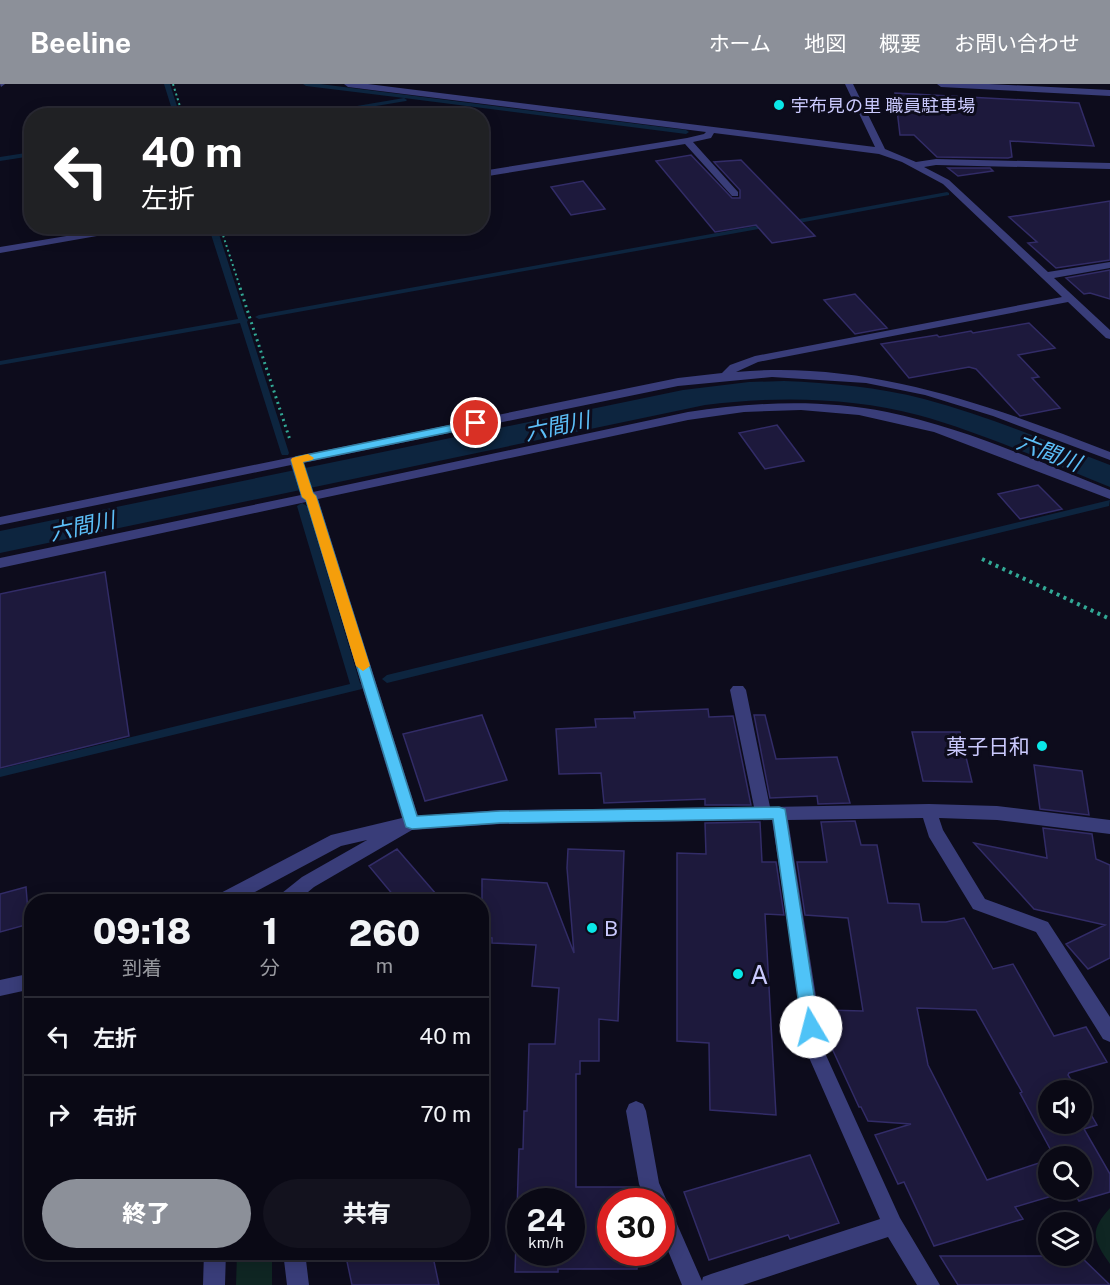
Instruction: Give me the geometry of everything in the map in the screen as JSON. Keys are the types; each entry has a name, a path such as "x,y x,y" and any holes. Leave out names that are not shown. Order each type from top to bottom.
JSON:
{"street":[{"path":"348,84 881,151 916,165 946,182 1110,336"},
{"path":"849,84 881,151"},
{"path":"941,84 1110,93"},
{"path":"489,173 687,141 708,136 711,130"},
{"path":"687,141 735,194"},
{"path":"916,165 936,162 1110,166"},
{"path":"0,250 99,234"},
{"path":"1046,276 1110,265"},
{"path":"725,376 734,368 764,357 1069,298"},
{"path":"0,521 297,464 678,382 725,376 818,374 890,383 962,401 1110,456"},
{"path":"0,563 309,495 688,416 732,409 766,407 862,411 914,422 940,429 1110,495"},
{"path":"297,464 309,495 412,823"},
{"path":"738,690 771,813 816,1053 893,1225 929,1285"},
{"path":"234,894 337,840 412,823 500,817 929,811 997,813 1110,827"},
{"path":"929,811 935,832 979,904 1042,927 1110,1032"},
{"path":"293,894 308,882 412,823"},
{"path":"0,988 24,983"},
{"path":"636,1111 651,1188"},
{"path":"711,1285 893,1225"},
{"path":"675,1243 693,1285"},
{"path":"214,1285 215,1260"},
{"path":"295,1260 298,1285"}],"path":[{"path":"173,84 180,108"},
{"path":"223,234 297,464"},
{"path":"982,559 1110,619"}],"green space":[{"path":"1110,1208 1110,1264 1097,1242 1096,1229"},
{"path":"237,1260 272,1260 272,1285 236,1285"}],"water":[{"name":"六間川","path":"749,382 837,384 889,391 971,413 1110,465 1110,487 991,439 918,415 839,402 758,400 705,405 0,553 0,531 683,390"}],"building":[{"path":"895,93 1079,103 1094,146 1010,141 1012,157 1008,158 937,157 914,135 900,135"},
{"path":"691,155 732,198 740,198 740,190 714,162 741,160 815,236 772,243 756,225 715,232 656,161"},
{"path":"948,168 990,168 993,171 958,176"},
{"path":"583,181 605,209 571,215 551,187"},
{"path":"1110,201 1110,260 1056,268 1028,243 1037,242 1009,217"},
{"path":"1110,270 1110,299 1090,293 1084,294 1066,278"},
{"path":"855,294 887,328 855,334 824,300"},
{"path":"1029,323 1055,348 1018,355 1039,377 1032,378 1060,408 1020,416 976,369 969,367 909,378 881,344 937,335 939,337 971,331 973,333"},
{"path":"777,425 804,461 765,469 739,433"},
{"path":"1038,485 1062,509 1020,519 998,494"},
{"path":"105,572 129,736 0,768 0,594"},
{"path":"708,709 709,717 733,716 751,805 705,805 705,799 604,803 601,773 559,774 556,729 596,727 595,719 635,718 634,712"},
{"path":"482,715 507,780 425,801 403,734"},
{"path":"754,715 765,715 776,759 837,757 850,803 818,804 817,796 770,798"},
{"path":"912,732 960,732 972,782 923,781"},
{"path":"1034,765 1082,771 1089,815 1040,809"},
{"path":"855,821 861,845 877,845 888,903 919,904 922,922 946,922 964,918 993,969 1013,964 1054,1036 1086,1027 1107,1062 1069,1073 1071,1080 1038,1080 1038,1126 1020,1093 1022,1092 976,1010 917,1008 928,1065 987,1180 1038,1163 1038,1200 1015,1207 1023,1219 934,1246 904,1182 898,1184 875,1135 911,1124 868,1121 859,1107 830,1044 826,1010 863,1011 848,918 805,915 797,862 827,862 821,822"},
{"name":"A","path":"760,822 762,862 776,862 784,915 765,914 776,1115 710,1110 709,1043 677,1041 677,853 706,854 705,823"},
{"path":"1043,828 1092,834 1096,859 1110,865 1110,958 1088,969 1066,944 1105,925 1034,909 974,843 1047,858"},
{"path":"397,849 436,894 392,894 369,866"},
{"path":"568,849 624,851 618,1021 599,1019 599,1061 580,1061 580,1074 576,1074 576,1187 634,1187 597,1188 597,1266 637,1266 637,1269 558,1269 558,1272 515,1272 515,1266 585,1266 585,1188 518,1188 519,1149 523,1149 524,1111 527,1111 529,1044 555,1044 559,988 532,986 536,945 492,943 492,938 489,938 489,894 482,894 482,879 547,883 574,953 567,868"},
{"path":"26,887 24,925 0,932 0,894"},
{"path":"1092,1116 1097,1125 1092,1127"},
{"path":"1042,1134 1087,1134 1110,1174 1110,1192 1092,1197 1092,1146 1049,1146"},
{"path":"810,1155 839,1223 790,1239 788,1235 709,1260 684,1192"},
{"path":"940,1256 1038,1256 1038,1266 1090,1266 1110,1285 958,1285"},
{"path":"347,1260 434,1260 439,1285 352,1285"}],"waterway":[{"path":"167,84 174,108"},
{"path":"306,84 686,132"},
{"path":"352,108 404,100"},
{"path":"0,159 24,155"},
{"path":"788,223 947,194"},
{"path":"259,317 773,225"},
{"path":"215,234 243,320"},
{"path":"0,363 243,320"},
{"path":"243,320 285,453"},
{"path":"387,679 1109,503"},
{"path":"302,506 356,686"},
{"path":"0,773 358,686"}],"slow traffic":[{"path":"308,458 296,460 308,497 310,496 363,666"}],"place":[{"name":"宇布見の里 職員駐車場","path":"779,105"},
{"name":"菓子日和","path":"1042,746"},
{"name":"B","path":"592,928"},
{"name":"A","path":"738,974"}],"route":[{"path":"476,423 296,460 308,497 310,496 412,823 500,817 779,813 811,1027"}]}
